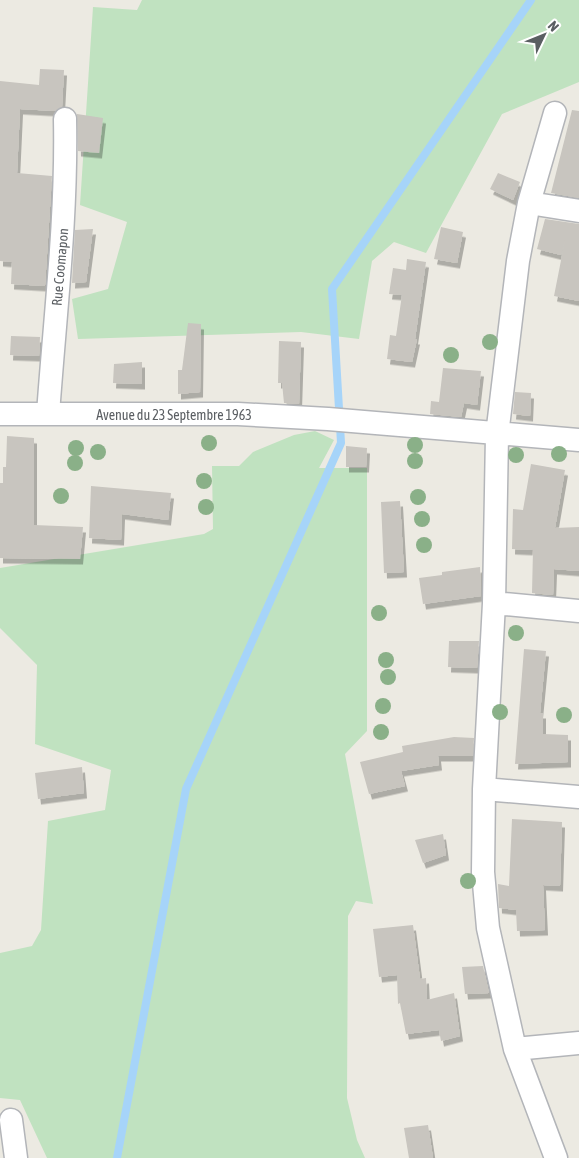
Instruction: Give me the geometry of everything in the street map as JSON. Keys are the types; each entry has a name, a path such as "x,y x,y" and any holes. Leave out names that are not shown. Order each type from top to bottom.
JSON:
{"street":[{"path":"555,113 529,203 518,261 497,435 494,603 484,789 483,872 488,928 515,1049 556,1158"},
{"name":"Rue Coomapon","path":"48,414 63,244 66,183 65,119"},
{"path":"529,203 579,211"},
{"name":"Avenue du 23 Septembre 1963","path":"0,414 238,414 338,420 497,435 579,440"},
{"path":"494,603 579,611"},
{"path":"484,789 579,797"},
{"path":"515,1049 579,1043"},
{"path":"11,1120 16,1158"}],"green space":[{"path":"142,0 579,0 579,82 502,114 426,253 394,242 372,261 359,339 301,332 78,339 72,299 108,289 127,222 80,205 93,7 137,10"},
{"path":"315,431 334,440 319,468 367,468 367,731 345,754 373,904 356,901 348,916 347,1098 357,1140 365,1158 47,1158 20,1100 0,1098 0,953 32,946 41,930 48,821 105,810 111,770 35,744 37,665 0,628 0,568 204,534 213,529 212,466 239,466 253,452 294,435"}],"building":[{"path":"40,69 64,70 62,107 55,111 20,109 17,173 52,176 45,286 11,284 12,262 0,261 0,81 39,85"},
{"path":"572,110 579,111 579,198 551,193"},
{"path":"77,114 103,118 99,153 78,151"},
{"path":"498,173 520,182 513,200 490,189"},
{"path":"545,219 579,224 579,301 554,296 565,240 561,255 537,249"},
{"path":"441,227 463,232 457,263 434,259"},
{"path":"93,229 86,282 72,283 75,230"},
{"path":"407,259 426,262 415,339 417,339 412,362 387,359 390,335 396,336 402,295 389,294 393,268 406,270"},
{"path":"188,323 201,324 200,392 178,394 178,370 182,370"},
{"path":"11,336 40,337 39,356 10,355"},
{"path":"279,341 301,342 299,404 284,403 282,383 278,383"},
{"path":"142,362 142,384 113,383 114,364"},
{"path":"443,368 481,371 477,405 464,403 461,417 430,414 431,401 439,402"},
{"path":"515,392 531,393 530,416 513,414"},
{"path":"7,436 34,438 34,525 83,527 80,559 0,558 0,483 3,483 3,467 6,467"},
{"path":"346,446 367,448 366,467 346,467"},
{"path":"531,464 565,470 555,528 579,527 579,571 554,569 553,595 532,593 533,550 512,549 513,509 523,510"},
{"path":"91,486 171,493 168,520 122,514 121,540 89,538"},
{"path":"400,501 404,572 384,573 381,502"},
{"path":"480,567 481,596 423,604 419,578 442,575 442,572"},
{"path":"449,641 479,641 477,668 448,667"},
{"path":"524,649 546,651 540,713 543,713 543,734 568,735 568,762 515,764"},
{"path":"454,737 474,738 473,756 438,756 439,765 401,771 405,786 369,794 360,762 403,752 402,746"},
{"path":"82,767 84,793 38,799 35,773"},
{"path":"512,819 562,822 560,886 543,885 545,930 517,931 516,910 499,908 498,884 509,886"},
{"path":"443,834 446,855 423,863 415,840"},
{"path":"413,925 420,979 426,978 427,1000 454,993 460,1036 441,1041 439,1030 406,1034 400,1003 398,1004 397,975 379,977 373,929"},
{"path":"483,966 489,993 465,994 462,967"},
{"path":"428,1125 433,1158 409,1158 404,1128"}],"waterway":[{"path":"117,1158 186,789 341,443 332,289 531,0"}]}
